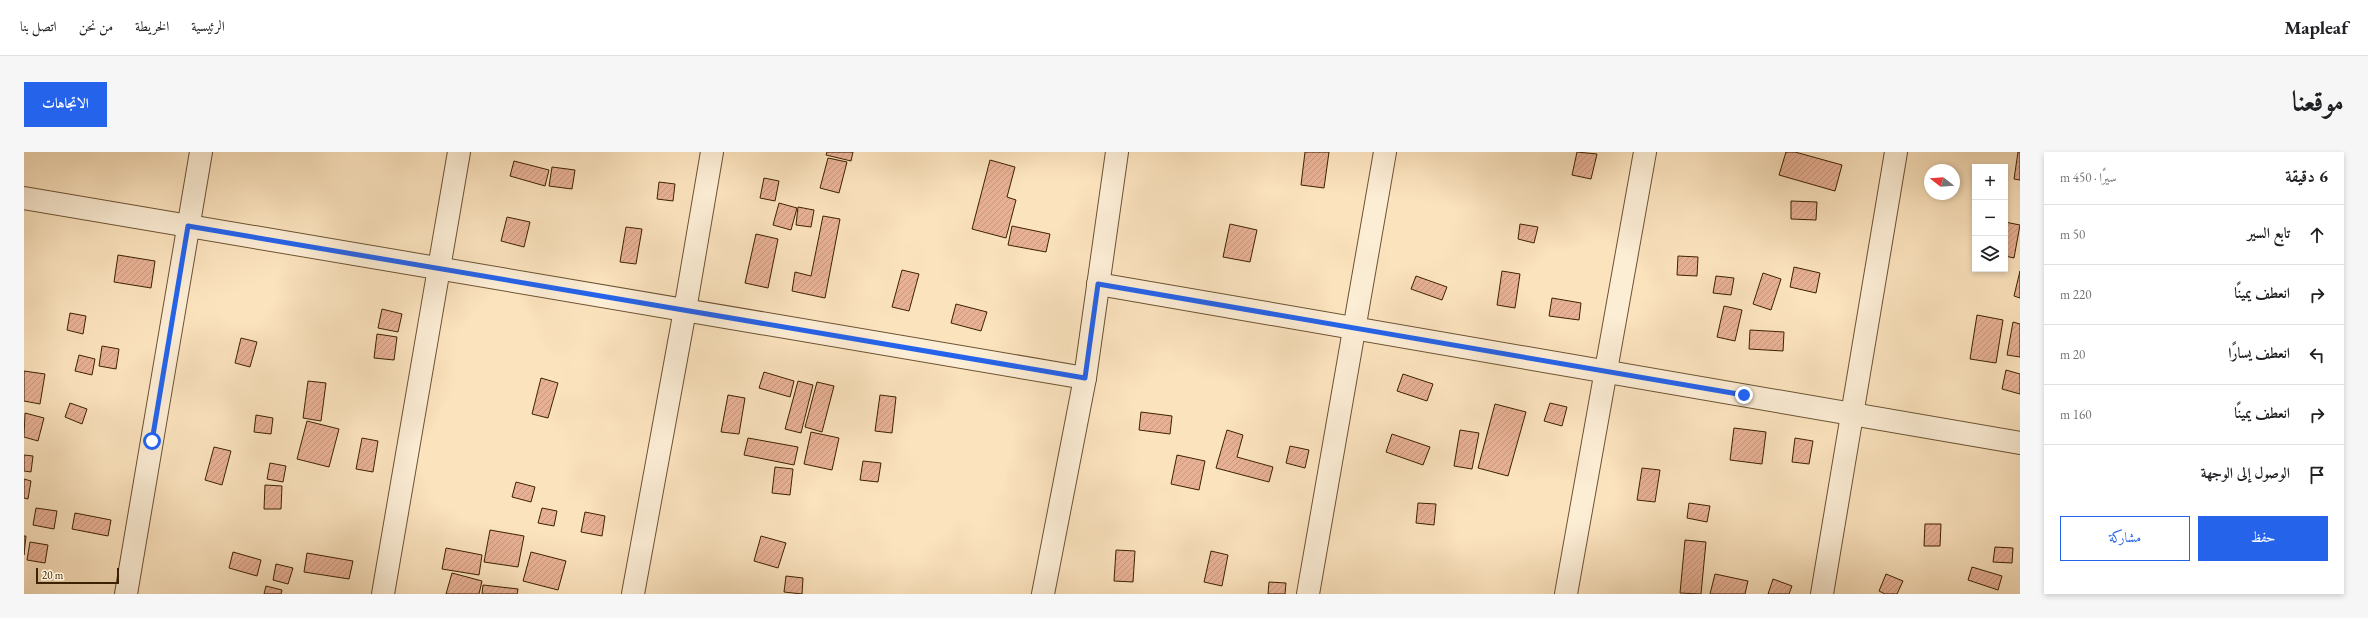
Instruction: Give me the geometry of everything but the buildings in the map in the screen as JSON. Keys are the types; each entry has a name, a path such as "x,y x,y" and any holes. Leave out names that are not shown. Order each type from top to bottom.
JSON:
{"street":[{"path":"126,594 200,152"},
{"path":"383,594 437,268 459,152"},
{"path":"633,594 685,310 712,152"},
{"path":"1308,594 1386,152"},
{"path":"1566,594 1645,152"},
{"path":"1822,594 1896,152"},
{"path":"1043,594 1085,378 1098,284 1112,153"},
{"path":"24,198 1085,378"},
{"path":"1098,284 2020,443"}],"route":[{"path":"152,441 188,226 1085,378 1098,284 1744,395"}]}
